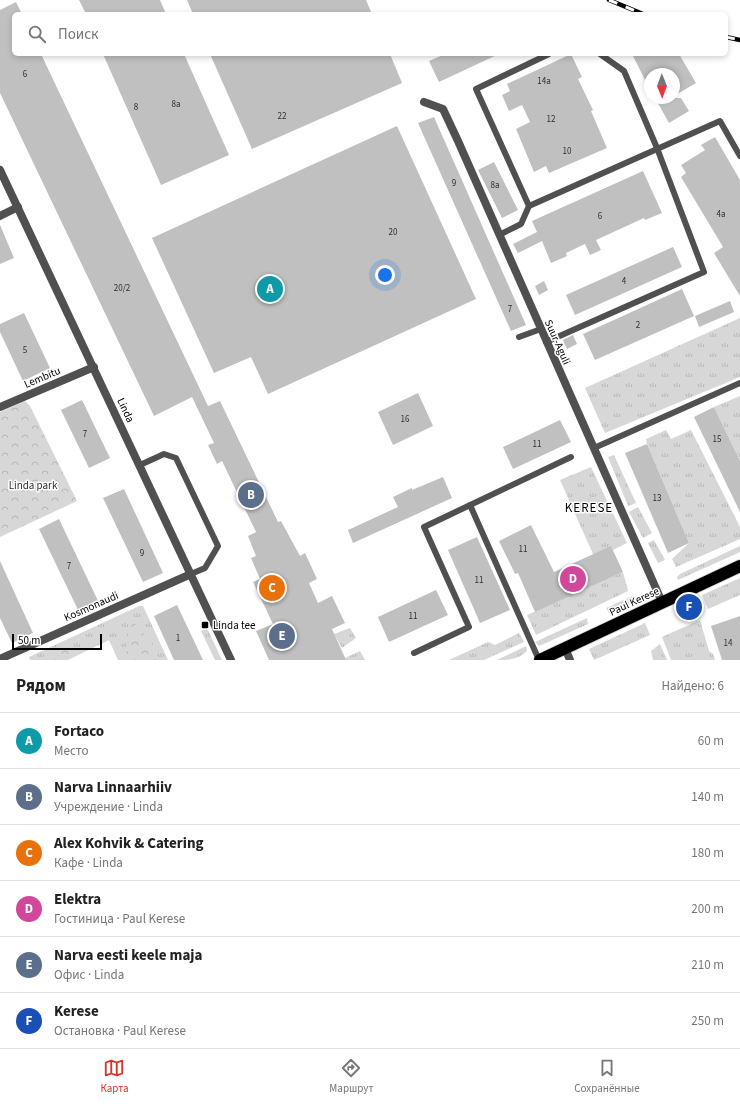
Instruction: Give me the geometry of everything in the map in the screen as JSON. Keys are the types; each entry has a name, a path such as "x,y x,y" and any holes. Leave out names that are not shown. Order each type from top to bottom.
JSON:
{"highway":[{"name":"Paul Kerese","path":"539,660 740,566"}],"street":[{"name":"Suur-Aguli","path":"424,102 443,109 662,602"},
{"name":"Linda","path":"0,170 192,574 231,660"},
{"path":"0,216 18,207"},
{"name":"Lembitu","path":"0,407 94,367"},
{"name":"Kosmonaudi","path":"0,659 192,574"},
{"path":"565,648 570,660"}],"lane":[{"path":"529,206 476,88 546,56"},
{"path":"546,342 704,272 657,148 624,71 603,56"},
{"path":"499,235 521,224 529,206 720,121 740,156"},
{"path":"519,337 541,329"},
{"path":"594,448 740,383"},
{"path":"140,465 164,454 176,458 218,546 205,568 192,574"},
{"path":"414,653 469,627 424,527 570,457"},
{"path":"470,505 539,660"}],"green space":[{"path":"740,318 740,377 605,433 585,388"},
{"path":"740,396 740,461 714,407"},
{"name":"Linda park","path":"25,401 30,406 77,501 0,537 0,412"},
{"path":"666,430 671,439 691,430 740,527 740,539 676,567 672,559 689,543 646,439"},
{"path":"614,455 636,503 628,506 608,457"},
{"path":"591,467 627,543 613,550 593,554 560,480"},
{"path":"638,507 652,533 643,538 629,512"},
{"path":"654,540 665,560 658,563 648,543"},
{"path":"740,546 740,552 678,580 677,577 680,574"},
{"path":"623,572 628,591 536,635 527,615"},
{"path":"740,578 740,595 708,609 702,595"},
{"path":"632,596 635,601 609,613 606,608"},
{"path":"139,606 143,606 168,660 118,660 109,640 68,660 30,660 29,657"},
{"path":"129,617 153,644 159,660 127,660 126,641"},
{"path":"587,618 588,624 539,646 535,642"},
{"path":"700,620 709,651 713,654 715,660 671,660 662,637"},
{"path":"645,623 650,635 594,660 589,649"},
{"path":"207,628 222,660 215,660 201,631"},
{"path":"350,628 356,638 342,648 334,634"},
{"path":"519,633 524,642 484,660 449,660 488,642 495,645"},
{"path":"660,644 667,660 653,660 651,651"},
{"path":"526,646 527,651 516,658 509,660 497,660"},
{"path":"73,647 66,660 42,660 57,651"},
{"path":"360,651 365,660 346,660 345,658"}],"building":[{"path":"79,0 160,0 165,12 85,12"},
{"path":"187,0 366,0 371,12 192,12"},
{"path":"16,2 21,12 12,12 12,56 42,56 208,406 220,401 278,522 281,521 300,556 305,553 317,579 309,583 318,603 332,596 345,623 332,629 346,660 269,660 256,631 273,624 253,582 260,579 251,558 256,556 248,536 256,532 222,461 217,464 208,445 214,443 192,397 154,416 0,93 0,10"},
{"path":"104,56 185,56 229,155 161,185"},
{"path":"211,56 391,56 402,83 252,149"},
{"path":"440,56 495,56 439,82 429,61"},
{"path":"567,56 572,56 582,77 578,79 593,110 591,111 607,148 549,173 546,166 534,172 516,129 530,122 522,105 509,111 502,95 510,91 507,84"},
{"path":"633,56 680,56 696,83 680,92 680,68 644,68 644,78"},
{"path":"681,98 689,111 669,123 658,104 680,104"},
{"path":"434,117 526,325 511,331 418,123"},
{"path":"397,126 476,299 268,394 251,357 214,373 152,238"},
{"path":"715,137 740,180 740,296 714,253 723,247 681,177 686,173 681,165 705,150 701,145"},
{"path":"494,162 518,210 502,218 478,170"},
{"path":"643,171 662,213 645,220 644,218 596,240 601,250 590,255 585,244 566,253 567,256 551,263 542,241 518,253 513,244 537,232 532,221"},
{"path":"0,225 14,258 0,264"},
{"path":"673,247 682,267 575,315 566,295"},
{"path":"544,281 548,290 539,295 535,286"},
{"path":"682,289 694,316 595,360 583,334"},
{"path":"730,301 734,312 699,327 695,316"},
{"path":"24,313 50,368 23,381 0,332 0,324"},
{"path":"573,335 577,344 567,349 563,340"},
{"path":"418,393 433,426 393,445 378,412"},
{"path":"82,400 110,458 89,468 61,410"},
{"path":"714,407 740,461 740,512 694,417"},
{"path":"560,420 571,442 513,469 503,447"},
{"path":"647,444 689,543 668,553 625,453"},
{"path":"443,477 452,498 353,543 348,530 398,507 393,497 412,488 412,490"},
{"path":"124,489 163,573 143,582 103,498"},
{"path":"59,519 99,603 79,612 39,529"},
{"path":"531,525 554,572 611,546 623,572 535,612 518,573 515,574 499,541"},
{"path":"477,537 510,610 480,623 448,550"},
{"path":"0,561 33,633 12,643 0,618"},
{"path":"436,590 448,615 389,642 378,617"},
{"path":"177,605 203,660 174,660 154,616"},
{"path":"740,616 740,660 722,660 711,626"}],"railway":[{"path":"609,0 638,12"},
{"path":"728,37 740,40"}],"place":[{"name":"Fortaco","path":"270,289"},
{"name":"Narva Linnaarhiiv","path":"251,495"},
{"name":"Elektra","path":"573,579"},
{"name":"Alex Kohvik & Catering","path":"272,588"},
{"name":"Kerese","path":"689,607"},
{"name":"Linda tee","path":"205,625"},
{"name":"Narva eesti keele maja","path":"282,636"}],"district":[{"name":"KERESE","path":"589,507"}]}
